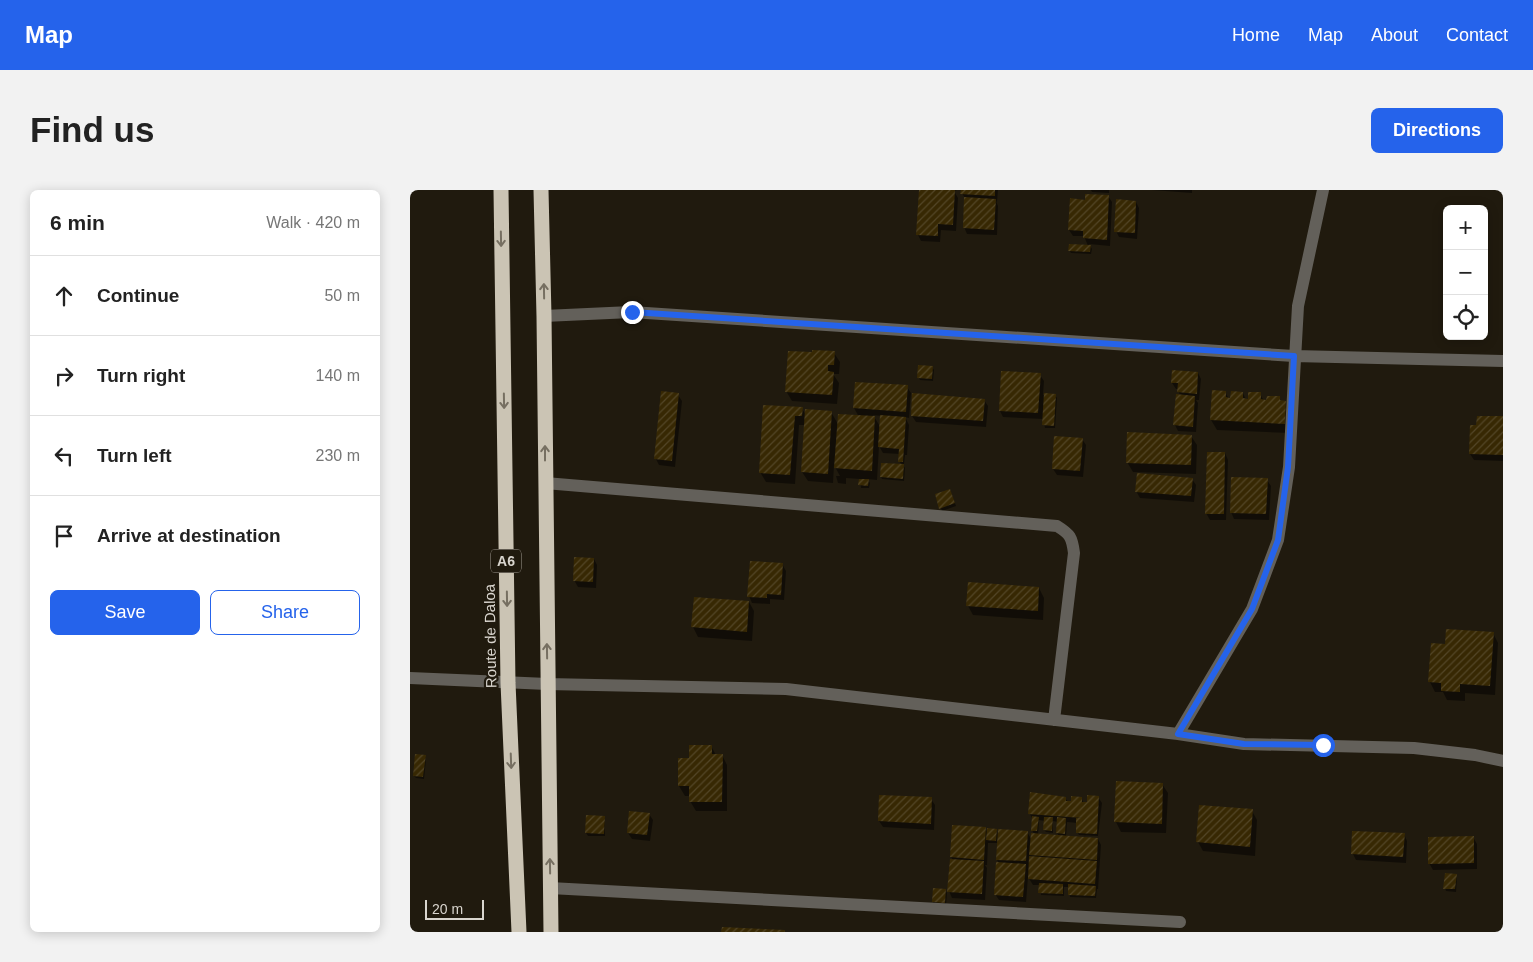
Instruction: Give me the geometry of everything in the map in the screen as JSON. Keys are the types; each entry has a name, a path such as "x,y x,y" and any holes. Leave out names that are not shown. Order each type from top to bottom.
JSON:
{"highway":[{"name":"Route de Daloa","path":"501,190 508,682 519,932"},
{"path":"541,190 551,932"}],"street":[{"path":"1178,734 1252,609 1278,540 1288,467 1298,306 1323,190"},
{"path":"544,316 632,312 1294,356 1503,360"},
{"path":"545,483 1057,526 1067,532 1073,540 1074,552 1054,720"},
{"path":"410,678 547,684 786,689 1178,734 1244,744 1414,748 1475,755 1503,761"},
{"path":"550,888 1180,922"}],"building":[{"path":"919,190 955,190 953,225 938,224 938,236 916,235"},
{"path":"961,190 995,190 995,196 960,194"},
{"path":"1085,194 1109,195 1107,240 1083,238 1083,231 1068,230 1070,198 1085,200"},
{"path":"964,197 996,199 994,230 963,228"},
{"path":"1116,199 1136,201 1135,233 1114,232"},
{"path":"1069,244 1091,245 1090,252 1068,251"},
{"path":"812,350 835,351 834,365 828,365 828,371 834,372 832,395 785,392 788,351 812,352"},
{"path":"918,365 933,366 932,379 917,378"},
{"path":"1172,370 1198,372 1197,394 1177,392 1178,383 1171,383"},
{"path":"1001,371 1041,373 1038,413 999,411"},
{"path":"855,382 908,385 906,412 853,408"},
{"path":"1212,390 1226,391 1226,397 1230,398 1231,391 1243,392 1243,398 1248,399 1248,392 1261,392 1261,399 1266,400 1267,396 1280,396 1280,400 1286,401 1285,424 1210,420"},
{"path":"661,391 679,393 672,461 654,459"},
{"path":"912,393 985,399 983,421 911,416"},
{"path":"1044,393 1056,394 1054,426 1042,425"},
{"path":"1176,394 1195,396 1193,427 1173,425"},
{"path":"763,405 803,407 802,416 795,416 790,475 759,473"},
{"path":"805,409 832,411 828,474 801,472"},
{"path":"838,414 875,416 872,471 834,468"},
{"path":"880,415 906,417 903,462 898,462 899,449 878,447"},
{"path":"1477,416 1503,416 1503,455 1469,454 1470,425 1476,425"},
{"path":"1127,432 1192,435 1191,465 1126,463"},
{"path":"1054,436 1083,438 1080,471 1052,469"},
{"path":"1207,452 1225,452 1224,514 1205,514"},
{"path":"881,463 904,464 903,479 880,477"},
{"path":"1137,473 1193,478 1191,496 1135,492"},
{"path":"1231,477 1268,478 1266,514 1230,513"},
{"path":"859,479 869,479 868,486 858,485"},
{"path":"950,489 955,503 939,509 935,494"},
{"path":"574,557 594,558 593,582 573,581"},
{"path":"750,561 783,563 781,595 767,594 767,598 747,597"},
{"path":"968,582 1039,587 1038,611 966,606"},
{"path":"694,597 749,601 747,632 691,627"},
{"path":"1446,629 1494,632 1490,686 1460,684 1460,692 1441,691 1441,683 1428,682 1431,643 1445,644"},
{"path":"689,745 712,745 712,754 723,754 722,802 689,802 689,786 678,786 678,758 689,758"},
{"path":"415,754 426,755 423,777 413,776"},
{"path":"1116,781 1163,783 1162,824 1114,822"},
{"path":"1030,792 1066,797 1066,801 1071,801 1071,796 1082,797 1082,802 1087,802 1087,795 1099,796 1097,834 1076,833 1076,818 1082,818 1028,814"},
{"path":"879,795 932,797 931,824 878,821"},
{"path":"1199,805 1253,809 1250,847 1196,842"},
{"path":"629,811 650,813 647,835 627,833"},
{"path":"586,815 605,816 604,834 585,833"},
{"path":"1032,816 1039,817 1037,831 1031,831"},
{"path":"1044,817 1053,817 1052,831 1043,830"},
{"path":"1057,817 1066,818 1065,834 1056,833"},
{"path":"952,825 986,827 984,860 950,857"},
{"path":"987,828 997,829 996,841 986,840"},
{"path":"998,829 1028,831 1026,861 996,860"},
{"path":"1352,831 1405,833 1403,857 1351,854"},
{"path":"1031,833 1098,838 1097,860 1029,855"},
{"path":"1474,836 1474,863 1428,864 1428,837"},
{"path":"1029,856 1097,861 1095,884 1028,879"},
{"path":"950,859 984,861 982,894 947,892"},
{"path":"996,862 1026,864 1023,897 994,895"},
{"path":"1445,873 1457,874 1455,889 1443,889"},
{"path":"1039,883 1063,884 1063,894 1038,893"},
{"path":"1068,884 1096,886 1095,896 1068,895"},
{"path":"933,888 946,889 945,903 932,902"},
{"path":"722,927 785,930 785,932 721,932"}],"route":[{"path":"632,312 1294,356 1288,467 1278,540 1252,609 1178,734 1244,744 1323,745"}]}
